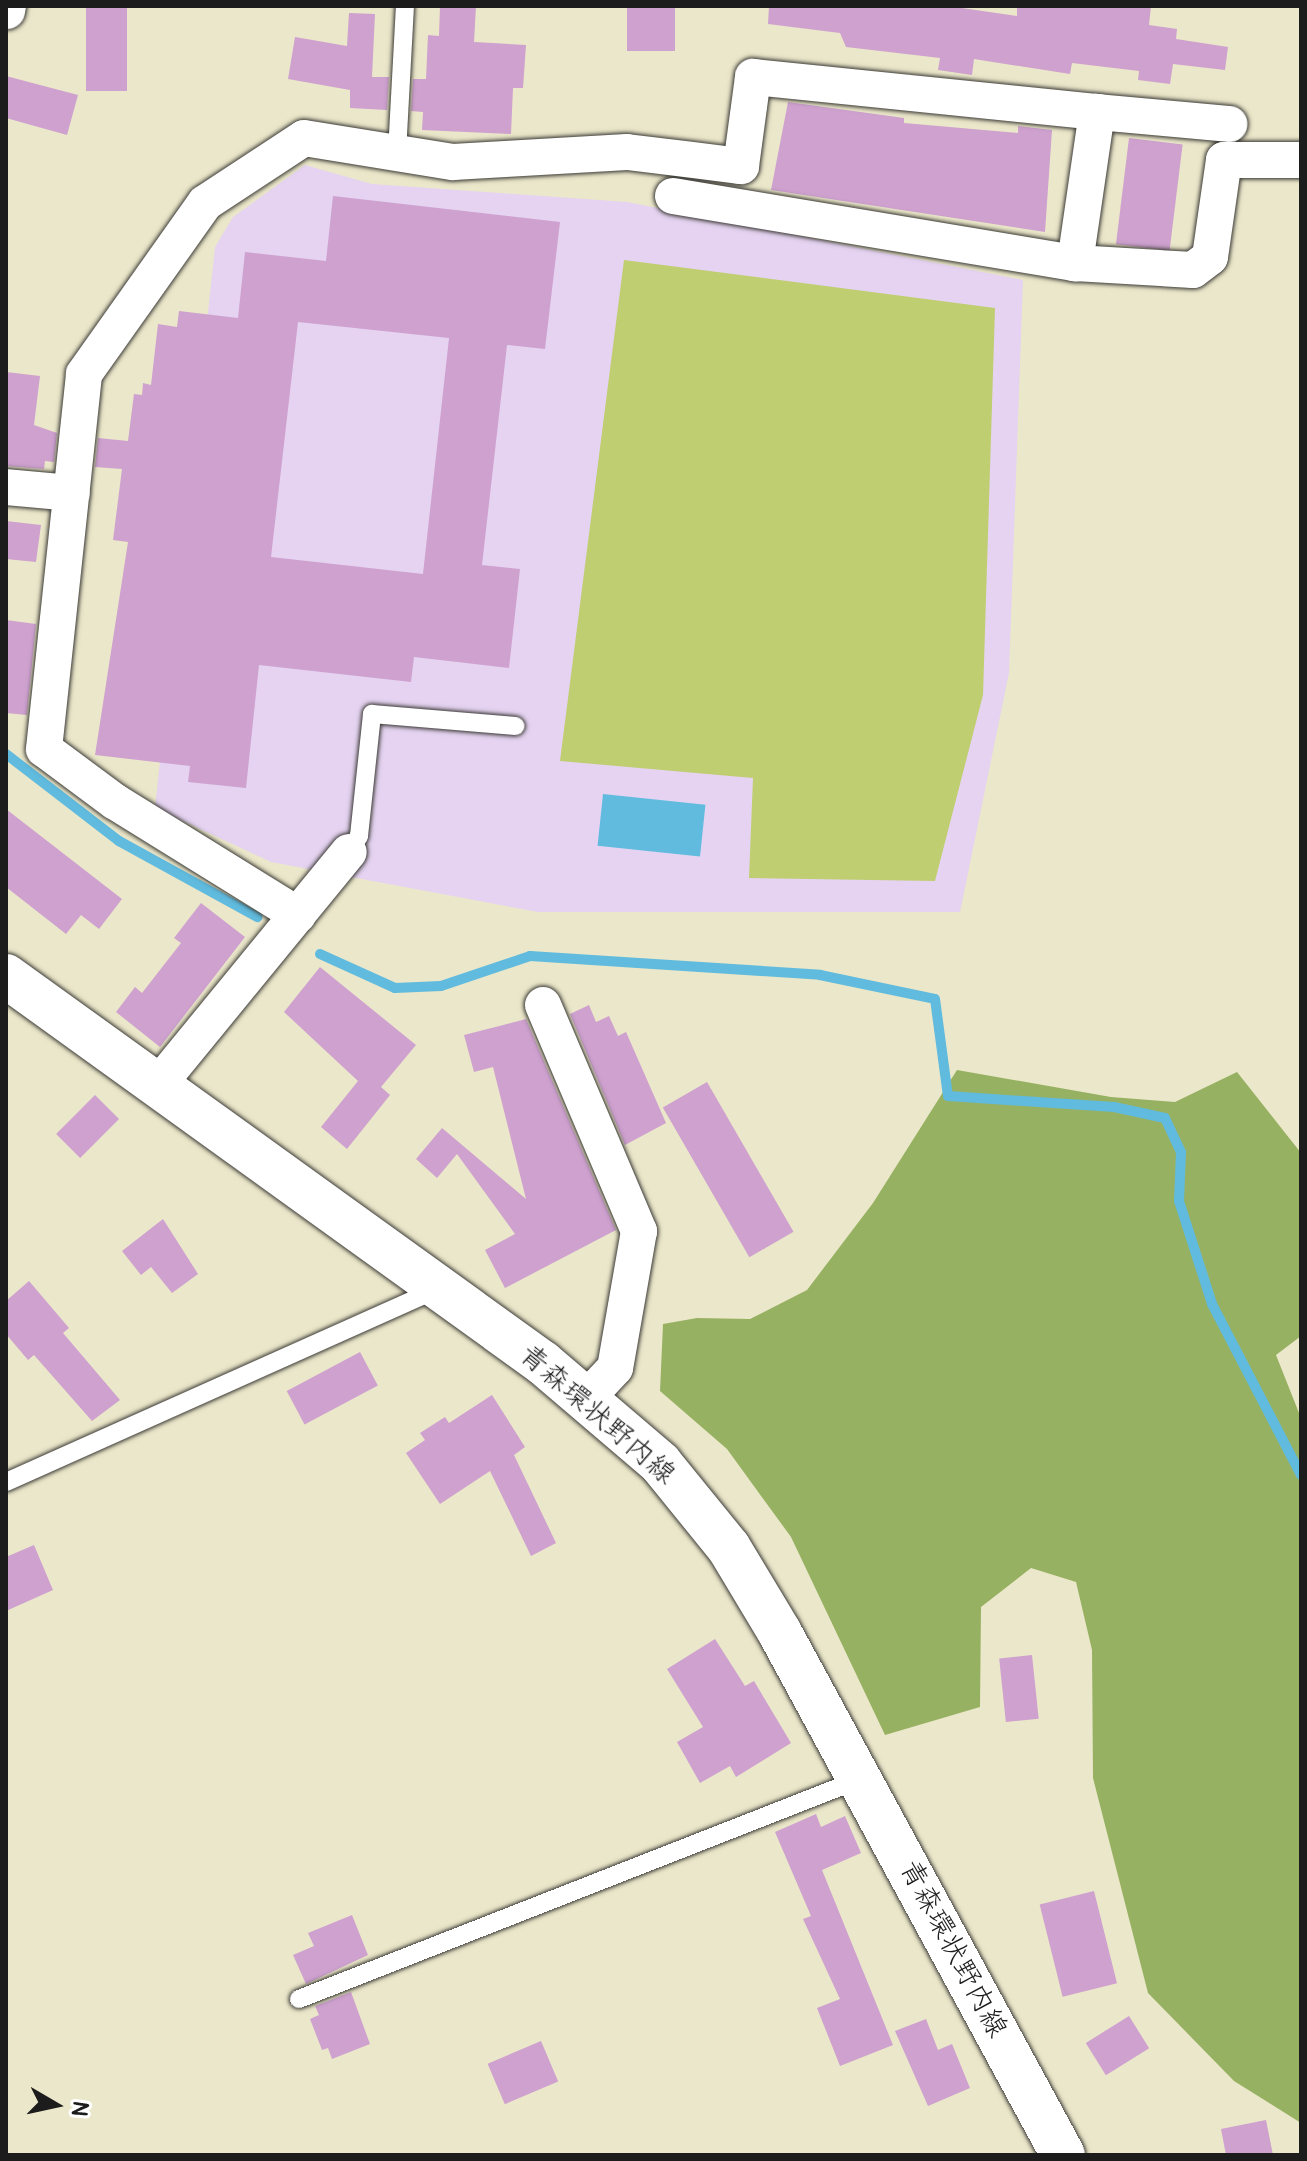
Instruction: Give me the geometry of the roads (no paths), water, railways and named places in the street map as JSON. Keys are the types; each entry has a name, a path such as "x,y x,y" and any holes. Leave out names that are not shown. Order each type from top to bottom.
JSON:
{"main road":[{"name":"青森環状野内線","path":"6,976 439,1288 586,1399 660,1463 729,1548 863,1778 1063,2155"}],"street":[{"path":"298,915 114,801 44,749 84,374 205,203 304,138 453,162 627,152 741,166 753,77 1229,124"},
{"path":"1075,263 1097,112"},
{"path":"673,196 1075,263 1193,270 1210,257 1224,160 1301,160"},
{"path":"6,487 72,493"},
{"path":"158,1085 349,852"},
{"path":"543,1005 639,1231 615,1368 586,1399"}],"lane":[{"path":"397,153 405,6"},
{"path":"349,852 359,836 372,714 515,726"},
{"path":"6,1482 439,1288"},
{"path":"299,1999 863,1778"}],"water":[{"path":"603,794 705,805 700,856 598,846"}],"waterway":[{"path":"6,754 119,841 257,917"},
{"path":"320,954 395,988 441,986 530,956 820,975 935,999 948,1096 1114,1107 1165,1118 1181,1152 1179,1201 1212,1304 1301,1475"}]}
